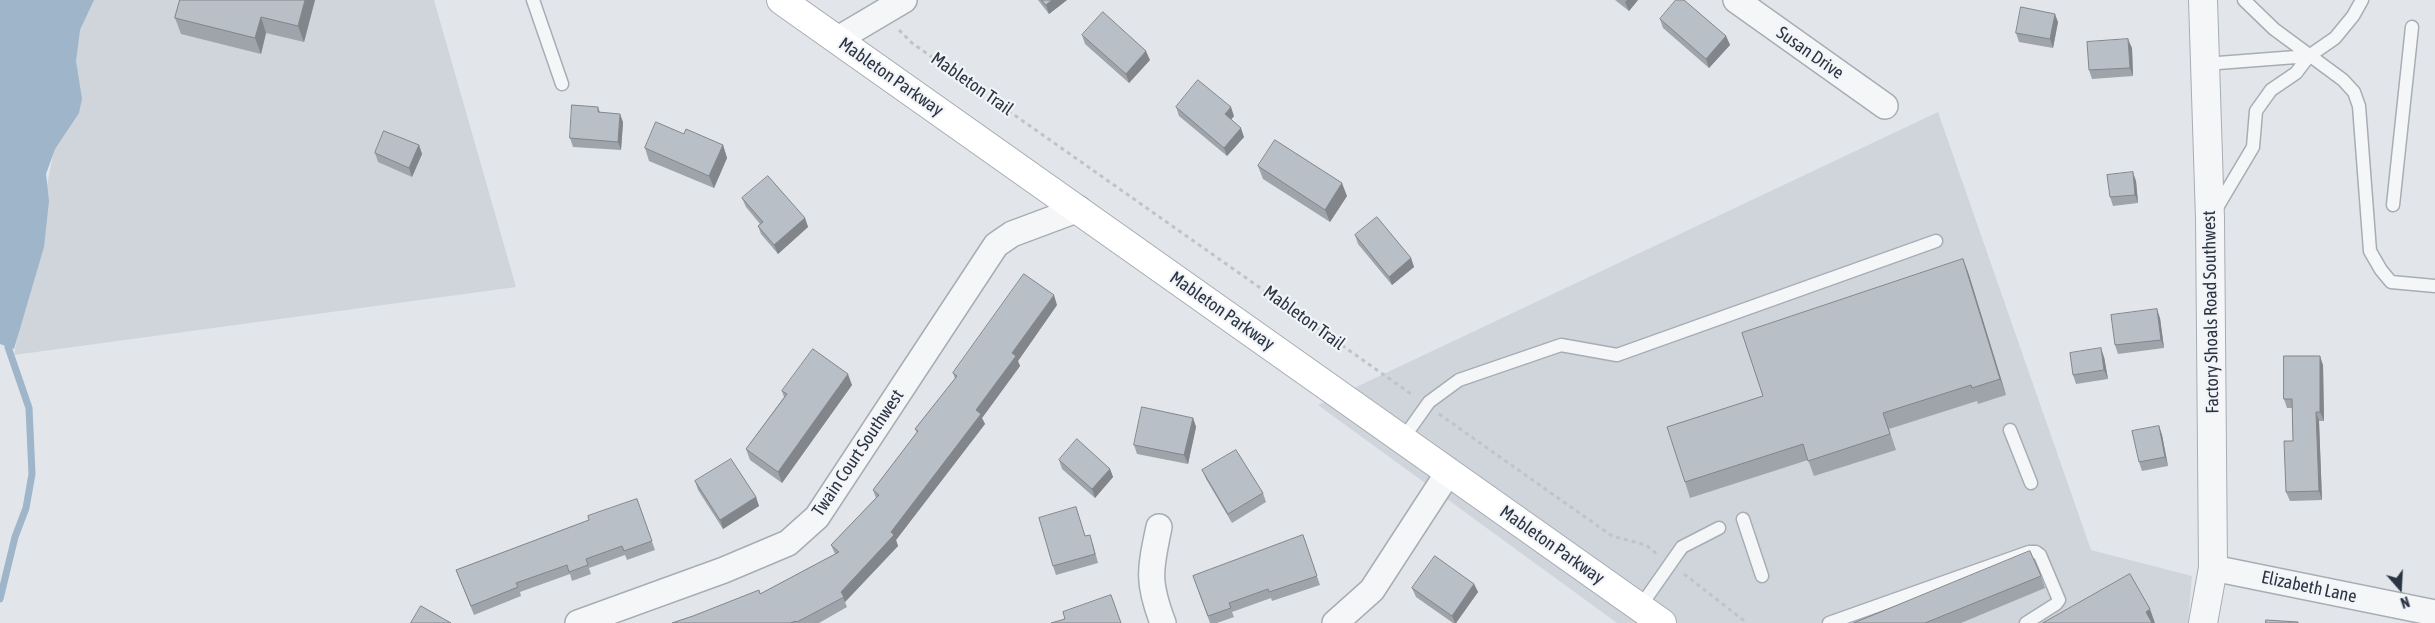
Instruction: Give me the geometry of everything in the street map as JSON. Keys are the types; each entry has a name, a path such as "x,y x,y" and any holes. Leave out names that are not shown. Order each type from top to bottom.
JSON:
{"main road":[{"name":"Mableton Parkway","path":"781,0 1662,623"}],"street":[{"path":"838,39 904,0"},
{"name":"Susan Drive","path":"1736,0 1885,106"},
{"name":"Factory Shoals Road Southwest","path":"2203,0 2210,219 2213,568 2203,623"},
{"name":"Twain Court Southwest","path":"578,623 724,570 788,543 817,517 996,245 1012,234 1079,209"},
{"path":"1335,623 1372,590 1448,473"},
{"path":"1158,527 1150,572 1153,596 1163,623"},
{"name":"Elizabeth Lane","path":"2213,568 2435,613"}],"lane":[{"path":"533,0 562,84"},
{"path":"2244,0 2259,16 2309,56 2343,80 2354,92 2359,106 2370,250 2381,270 2391,282 2435,286"},
{"path":"2210,219 2253,147 2256,112 2270,90 2296,73 2309,56 2335,38 2353,16 2362,0"},
{"path":"2393,205 2412,26"},
{"path":"2205,64 2309,56"},
{"path":"1402,440 1427,405 1459,380 1561,345 1617,355 1936,242"},
{"path":"2010,430 2031,484"},
{"path":"1744,519 1762,576"},
{"path":"1640,607 1682,547 1719,528"},
{"path":"1829,623 2029,552 2036,552 2040,555 2059,600 2056,604 2026,623"}],"path":[{"name":"Mableton Trail","path":"881,14 912,43 1612,536 1646,545 1747,623"}],"shaded area":[{"path":"83,0 434,0 516,287 14,355"},
{"path":"1938,112 2091,550 2192,576 2188,623 1617,623 1318,405"}],"water":[{"path":"0,0 94,0 80,30 76,61 82,99 79,113 55,149 46,174 49,201 44,247 14,349 0,344"}],"building":[{"path":"180,0 305,0 298,26 261,17 255,38 175,18"},
{"path":"1042,0 1052,0 1046,5"},
{"path":"1676,0 1684,0 1726,36 1706,59 1660,19"},
{"path":"2021,7 2055,14 2050,39 2016,33"},
{"path":"1103,12 1146,51 1126,74 1082,35"},
{"path":"2128,39 2130,68 2089,70 2087,42"},
{"path":"1198,80 1231,107 1225,114 1241,128 1224,148 1176,107"},
{"path":"572,105 598,107 598,112 620,114 618,142 570,138"},
{"path":"656,122 684,134 686,129 723,145 709,176 645,148"},
{"path":"384,131 419,145 409,168 375,153"},
{"path":"1275,140 1342,183 1325,210 1258,166"},
{"path":"2133,172 2135,195 2110,197 2107,175"},
{"path":"768,176 805,218 774,245 758,226 763,222 742,198"},
{"path":"1377,217 1411,258 1389,277 1355,235"},
{"path":"1963,259 2000,379 1972,388 1971,385 1883,413 1890,434 1808,461 1803,444 1685,482 1667,427 1763,396 1742,333"},
{"path":"1024,274 1054,295 1012,353 1016,356 976,410 981,414 891,532 894,535 841,592 844,597 797,622 672,623 759,590 760,594 839,552 831,545 879,495 873,490 918,431 915,429 957,376 953,373"},
{"path":"2157,309 2161,340 2115,345 2111,315"},
{"path":"2101,348 2104,370 2073,375 2070,353"},
{"path":"813,349 848,374 778,472 746,449 787,394 782,391"},
{"path":"2284,356 2320,356 2320,412 2316,412 2319,491 2286,492 2284,441 2293,441 2292,399 2284,399"},
{"path":"1142,407 1193,418 1184,455 1134,445"},
{"path":"2159,426 2165,457 2139,462 2132,431"},
{"path":"1077,439 1110,469 1092,489 1059,460"},
{"path":"1236,450 1263,493 1228,514 1202,470"},
{"path":"731,459 756,497 720,520 695,481"},
{"path":"637,499 652,541 624,551 622,546 586,559 588,565 569,572 567,565 516,583 518,587 471,606 456,570 589,520 588,516"},
{"path":"1076,507 1085,536 1090,535 1095,554 1053,566 1039,518"},
{"path":"1303,535 1317,576 1269,592 1268,589 1229,603 1231,608 1208,616 1193,576"},
{"path":"2030,551 2041,576 1925,623 1854,623"},
{"path":"1435,556 1474,584 1452,616 1412,588"},
{"path":"2130,574 2150,609 2146,612 2152,623 2043,623"},
{"path":"1111,595 1121,623 1051,623 1065,619 1063,612"},
{"path":"421,606 451,623 411,623"},
{"path":"2266,620 2298,622 2298,623 2266,623"}],"waterway":[{"path":"0,599 15,537 26,508 32,474 29,408 8,347"}]}
